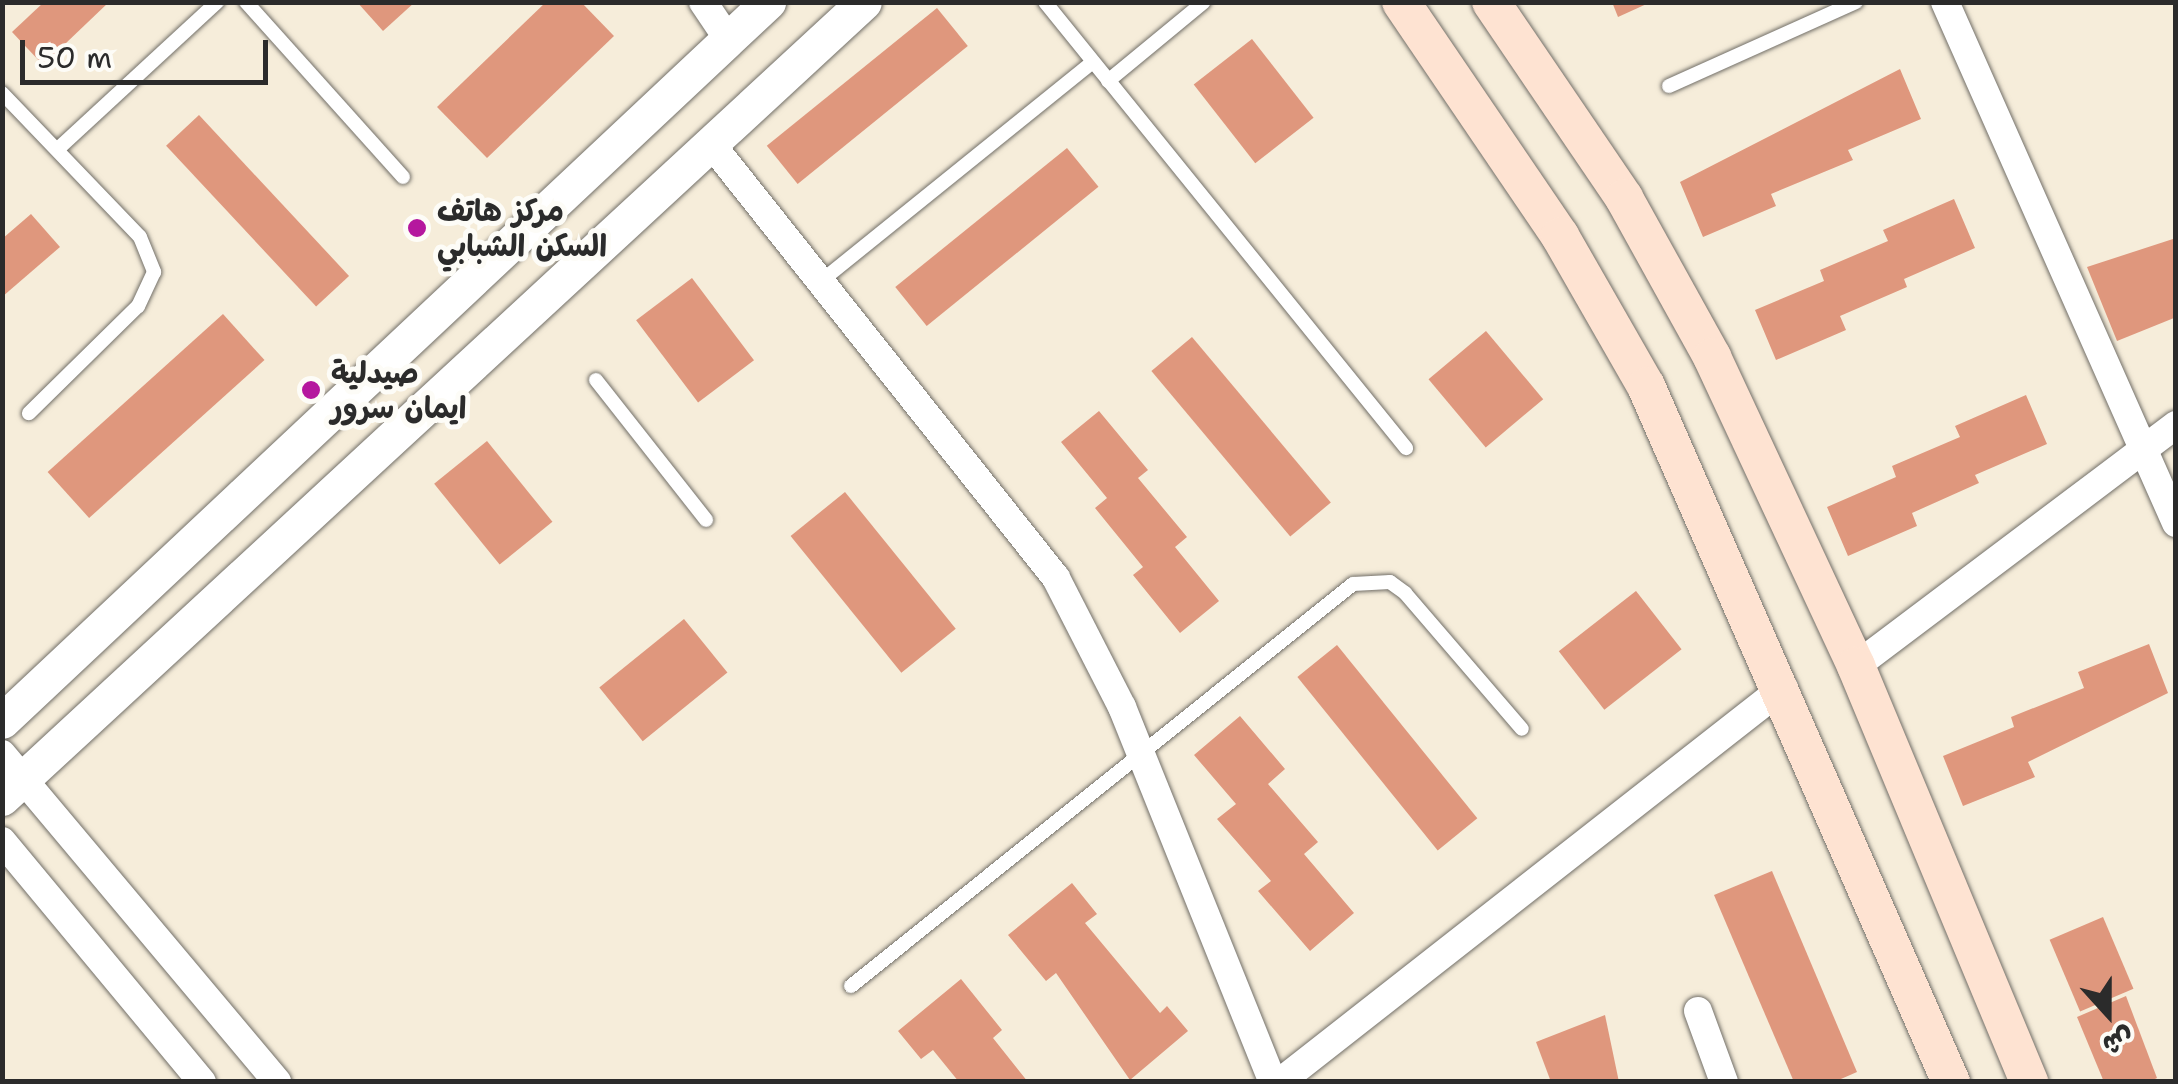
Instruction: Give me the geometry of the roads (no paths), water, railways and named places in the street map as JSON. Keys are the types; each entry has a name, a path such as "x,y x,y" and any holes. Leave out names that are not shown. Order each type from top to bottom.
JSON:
{"main road":[{"path":"1401,2 1605,310 1784,688 1951,1082"},
{"path":"1491,2 1670,276 1856,666 2030,1082"}],"street":[{"path":"703,2 728,39"},
{"path":"2,721 768,2"},
{"path":"276,1082 9,776 712,145 864,2"},
{"path":"1945,2 2176,523"},
{"path":"712,145 825,278 1056,578 1139,753 1272,1082"},
{"path":"1856,666 2176,425"},
{"path":"1280,1082 1784,688"},
{"path":"2,841 202,1082"},
{"path":"1698,1012 1724,1082"}],"lane":[{"path":"60,147 218,2"},
{"path":"246,2 403,176"},
{"path":"1045,2 1406,448"},
{"path":"1108,81 1204,2"},
{"path":"1669,86 1856,2"},
{"path":"825,278 1093,62"},
{"path":"2,93 60,147 140,237 154,272 138,306 28,413"},
{"path":"596,380 706,520"},
{"path":"851,986 1337,594 1371,580 1405,593 1522,729"}],"place":[{"name":"مركز هاتف السكن الشبابي","path":"417,228"},
{"name":"صيدلية ايمان سرور","path":"311,390"}]}
